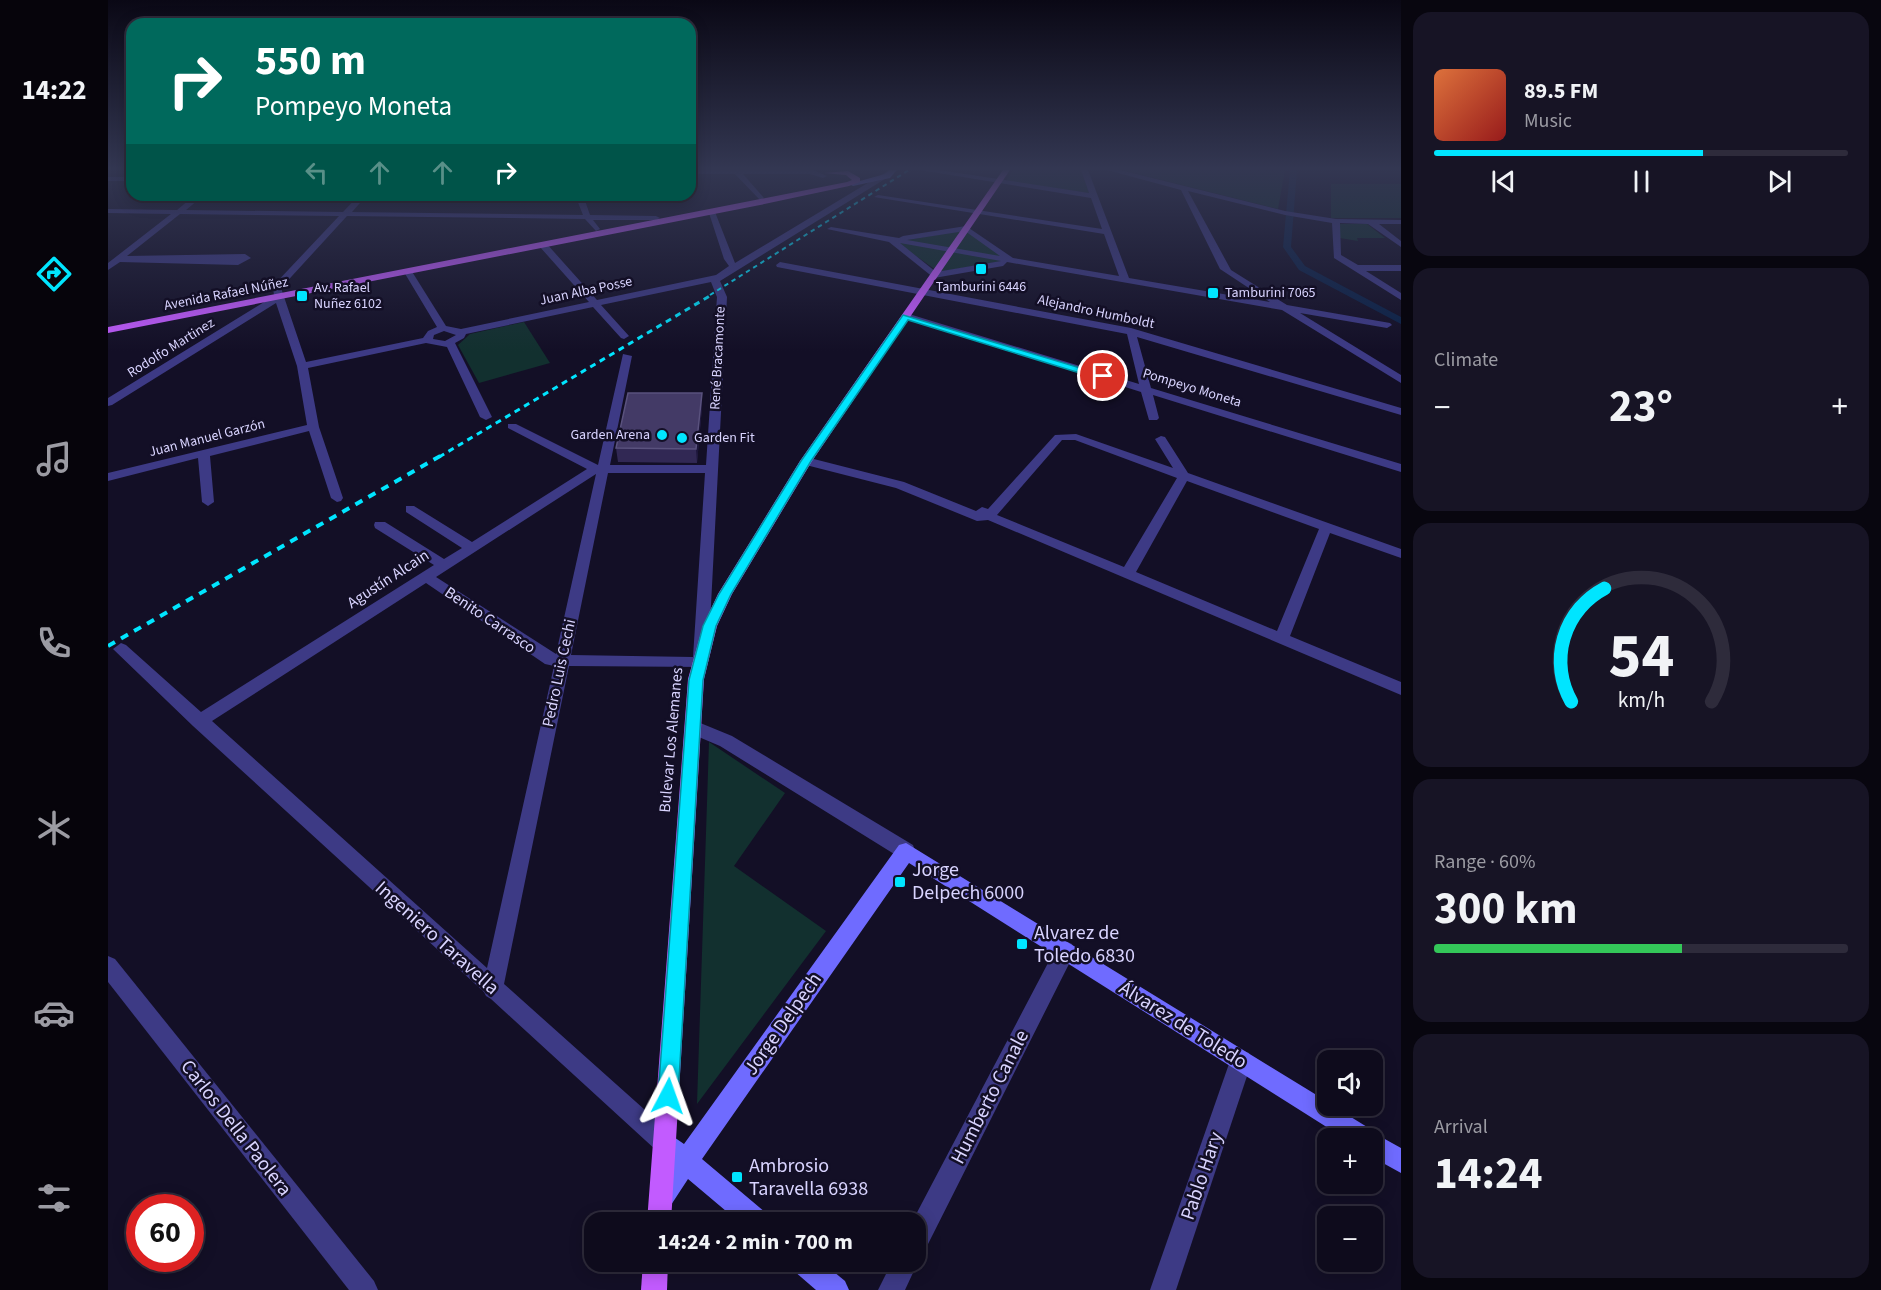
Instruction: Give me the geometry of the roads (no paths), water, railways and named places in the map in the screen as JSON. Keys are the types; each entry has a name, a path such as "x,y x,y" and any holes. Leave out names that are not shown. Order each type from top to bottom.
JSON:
{"main road":[{"name":"Avenida Rafael Núñez","path":"108,330 242,304 311,285 590,230"},
{"path":"543,245 549,240 593,230"},
{"name":"Avenida Rafael Núñez","path":"108,324 408,272 618,230"},
{"name":"Bulevar Los Alemanes","path":"659,1212 693,727 700,663 710,626 725,594 808,458 964,230"},
{"name":"Álvarez de Toledo","path":"906,851 1348,1128"},
{"name":"Jorge Delpech","path":"660,1198 906,851"},
{"name":"Ingeniero Taravella","path":"665,1143 745,1212"},
{"path":"1383,1150 1401,1161"},
{"path":"654,1290 655,1272"},
{"path":"815,1272 836,1290"}],"street":[{"path":"108,267 155,230"},
{"path":"330,230 279,283 278,294 302,366 313,427 337,498"},
{"path":"718,230 728,259 734,267"},
{"path":"716,278 795,230"},
{"path":"838,230 1388,325"},
{"path":"891,240 952,230"},
{"path":"969,230 1013,261"},
{"path":"1094,230 1106,232 1125,280"},
{"path":"1204,230 1223,267 1282,307 1401,380"},
{"path":"1336,230 1335,252 1353,268 1401,297"},
{"path":"1382,230 1401,244"},
{"path":"891,240 934,275 1013,261"},
{"path":"543,245 624,336"},
{"path":"119,259 248,258 238,262 179,262 177,259"},
{"name":"Alejandro Humboldt","path":"780,265 1131,331 1401,412"},
{"path":"1353,268 1401,268"},
{"path":"408,272 443,328"},
{"name":"Juan Alba Posse","path":"461,332 716,278"},
{"name":"René Bracamonte","path":"700,663 722,297 716,278"},
{"name":"Rodolfo Martinez","path":"108,403 278,294"},
{"name":"Pompeyo Moneta","path":"906,316 1401,468"},
{"path":"302,366 428,340 434,344 450,343 460,338 461,332 452,328 443,328 431,333 428,340"},
{"path":"1131,331 1153,418"},
{"path":"450,343 486,417"},
{"name":"Pedro Luis Cechi","path":"493,989 600,469 627,356"},
{"path":"512,426 600,469 711,469"},
{"name":"Juan Manuel Garzón","path":"108,477 313,427"},
{"path":"808,458 900,485 982,518 989,516 1059,437 1076,437 1401,554"},
{"path":"1161,439 1184,476"},
{"path":"204,454 208,502"},
{"name":"Agustín Alcain","path":"199,721 442,565 600,469"},
{"path":"1127,575 1184,476"},
{"path":"410,509 471,547"},
{"path":"989,516 1401,690"},
{"path":"380,525 442,565"},
{"path":"1281,639 1326,527"},
{"name":"Benito Carrasco","path":"425,576 543,656 561,662 700,663"},
{"name":"Ingeniero Taravella","path":"121,649 665,1143"},
{"name":"Álvarez de Toledo","path":"693,727 726,741 906,851"},
{"name":"Humberto Canale","path":"926,1221 1065,951"},
{"name":"Carlos Della Paolera","path":"108,966 365,1290"},
{"name":"Pablo Hary","path":"1164,1290 1240,1061"},
{"path":"891,1290 900,1272"}],"waterway":[{"path":"1289,230 1287,247 1302,268 1401,321"}],"railway":[{"path":"710,295 813,230"},
{"path":"439,457 713,294"},
{"path":"108,646 442,455"}],"place":[{"name":"Tamburini 6446","path":"981,269"},
{"name":"Tamburini 7065","path":"1213,293"},
{"name":"Av. Rafael Nuñez 6102","path":"302,296"},
{"name":"Garden Arena","path":"662,435"},
{"name":"Garden Fit","path":"682,438"},
{"name":"Jorge Delpech 6000","path":"900,882"},
{"name":"Alvarez de Toledo 6830","path":"1022,944"},
{"name":"Ambrosio Taravella 6938","path":"737,1177"}]}
